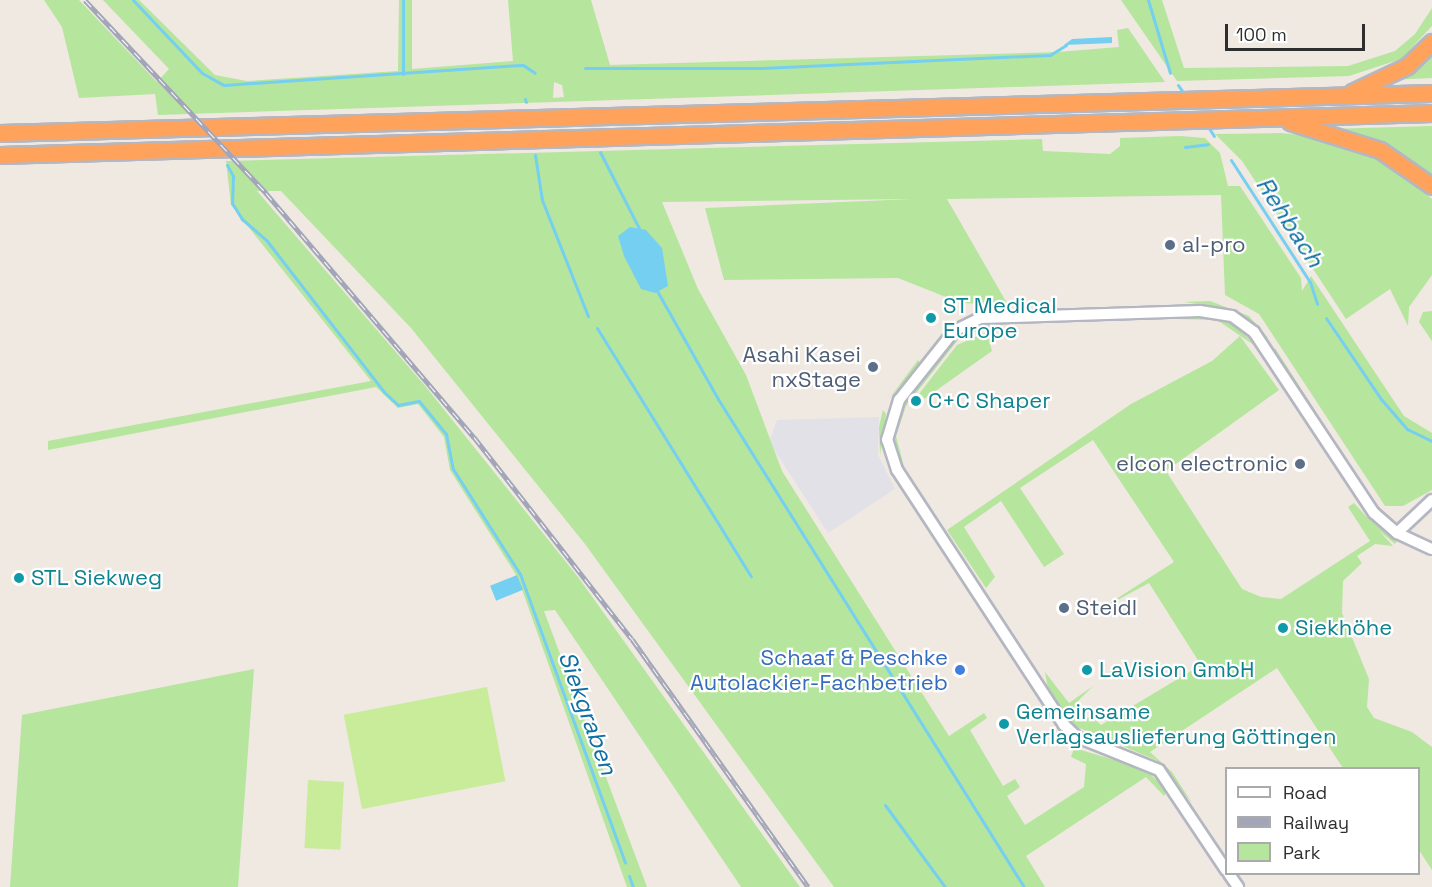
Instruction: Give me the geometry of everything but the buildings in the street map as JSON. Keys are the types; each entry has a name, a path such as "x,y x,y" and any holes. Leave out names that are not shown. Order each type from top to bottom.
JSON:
{"highway":[{"path":"1346,95 1407,66 1432,42"},
{"path":"0,133 1432,93"},
{"path":"0,155 1432,113"},
{"path":"1273,117 1380,150 1432,186"}],"street":[{"path":"1225,868 1159,770 1077,737 1064,725 897,470 887,440 899,400 954,331 973,321 1218,312 1254,332 1374,513 1397,533 1432,549"},
{"path":"1397,533 1432,500"}],"shaded area":[{"path":"879,417 878,455 895,489 828,533 769,442 777,420"}],"green space":[{"path":"44,0 79,0 157,82 169,69 103,0 139,0 215,75 247,81 398,71 399,0 412,0 412,69 513,61 508,0 591,0 610,65 1058,52 1119,47 1117,30 1128,28 1165,82 158,115 155,94 79,98 62,27","holes":["554,82 562,85 564,97 553,98"]},
{"path":"1121,0 1162,0 1184,68 1348,66 1395,51 1415,34 1432,8 1432,26 1401,59 1349,76 1177,81"},
{"path":"1432,49 1432,78 1387,80"},
{"path":"1432,126 1432,183 1328,129"},
{"path":"1281,133 1327,138 1388,161 1432,199 1432,275 1409,307 1408,326 1390,289 1346,319 1242,161 1215,134"},
{"path":"1180,136 1205,138 1220,153 1228,186 1240,186 1301,278 1302,291 1311,276 1404,416 1432,433 1432,490 1403,506 1385,506 1259,314 1225,295 1221,195 947,199 1008,305 961,303 898,278 724,280 705,208 913,199 662,202 698,289 746,375 782,471 949,736 984,713 987,718 970,730 1003,786 1015,779 1020,787 1007,796 1025,825 1084,787 1086,764 1071,757 1074,748 1145,769 1167,790 1164,796 1146,777 1026,856 1045,887 834,887 585,544 411,328 281,191 257,191 426,387 578,577 800,887 741,887 555,610 544,611 647,887 627,887 518,578 450,470 444,437 418,404 398,408 376,387 48,450 48,441 371,381 231,205 226,161 1042,139 1043,151 1110,154 1120,146 1120,138"},
{"path":"1210,301 1249,316 1269,339 1229,309 1184,302"},
{"path":"1432,311 1432,341 1419,322 1423,312"},
{"path":"1208,315 1234,324 1257,347 1217,320 1177,319"},
{"path":"1016,321 961,336 906,406 896,436 906,474 892,435 902,404 956,336 974,326"},
{"path":"987,332 992,351 924,399 919,394 957,345"},
{"path":"1240,336 1279,390 1166,471 1242,589 1261,597 1281,599 1370,541 1348,507 1354,503 1393,546 1375,544 1357,556 1362,563 1343,581 1342,613 1369,679 1367,707 1374,718 1412,732 1432,747 1432,870 1420,852 1420,767 1342,767 1277,668 1150,752 1172,772 1192,803 1156,760 1070,724 1049,695 1045,672 1069,703 1093,686 1075,704 1086,719 1091,716 1101,725 1201,665 1149,583 1099,610 1174,562 1093,440 1020,488 1064,554 1044,567 1001,501 964,527 995,577 986,588 947,530 1131,404 1212,361"},
{"path":"1275,348 1316,412 1273,351"},
{"path":"918,360 920,363 889,399 906,376"},
{"path":"883,410 886,414 880,455 879,427"},
{"path":"1368,513 1397,541 1395,544 1370,523"},
{"path":"254,669 238,887 10,887 22,715"},
{"path":"487,687 505,781 362,809 344,715"},
{"path":"308,780 344,782 340,850 304,848"}],"water":[{"path":"1112,37 1112,43 1064,45 1072,39"},
{"path":"630,227 646,230 662,248 668,286 655,293 641,289 624,256 618,236"},
{"path":"517,575 523,590 496,601 490,586"}],"waterway":[{"path":"133,0 202,73 224,85 523,65 535,73"},
{"path":"403,0 403,74"},
{"name":"Rehbach","path":"1148,0 1170,73"},
{"path":"585,68 761,68 1050,55 1066,45"},
{"name":"Rehbach","path":"1178,85 1185,95"},
{"name":"Rehbach","path":"1207,125 1214,136"},
{"path":"1185,147 1208,144"},
{"path":"600,152 640,230"},
{"path":"535,155 542,200 588,316"},
{"name":"Rehbach","path":"1231,160 1310,282 1317,304"},
{"path":"227,165 233,176 232,203 242,219 267,241 384,392 398,405 419,401 446,434 453,469 520,574 625,863"},
{"path":"656,289 718,399 1024,887"},
{"name":"Rehbach","path":"1326,318 1381,399 1407,429 1432,441"},
{"path":"597,328 751,576"},
{"path":"885,805 945,887"},
{"name":"Siekgraben","path":"629,876 633,887"}],"railway":[{"path":"85,0 266,193 474,437 632,639 808,887"}],"place":[{"name":"al-pro","path":"1170,245"},
{"name":"ST Medical Europe","path":"931,318"},
{"name":"Asahi Kasei nxStage","path":"873,367"},
{"name":"C+C Shaper","path":"916,401"},
{"name":"elcon electronic","path":"1300,464"},
{"name":"STL Siekweg","path":"19,578"},
{"name":"Steidl","path":"1064,608"},
{"name":"Siekhöhe","path":"1283,628"},
{"name":"Schaaf & Peschke Autolackier-Fachbetrieb","path":"960,670"},
{"name":"LaVision GmbH","path":"1087,670"},
{"name":"Gemeinsame Verlagsauslieferung Göttingen","path":"1004,724"}]}
